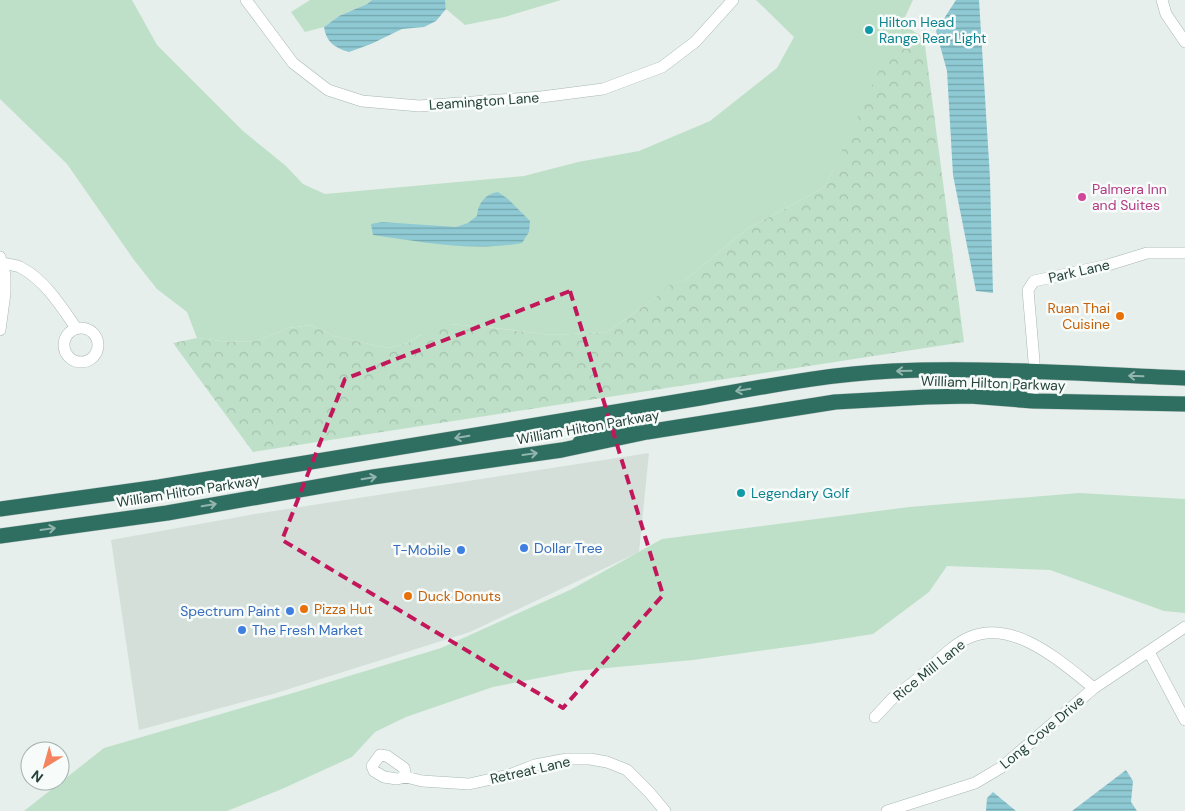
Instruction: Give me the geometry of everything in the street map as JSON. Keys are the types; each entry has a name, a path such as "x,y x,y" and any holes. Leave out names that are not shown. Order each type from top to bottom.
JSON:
{"highway":[{"name":"William Hilton Parkway","path":"0,509 159,487 782,383 890,371 1034,372 1185,378"},
{"path":"926,397 1020,389 1034,372"},
{"name":"William Hilton Parkway","path":"0,536 172,512 373,477 577,446 656,431 835,402 970,396 1033,401 1185,404"},
{"path":"577,446 586,434 700,398"}],"street":[{"name":"Leamington Lane","path":"246,0 293,63 328,90 362,102 419,106 542,97 603,89 662,67 695,42 733,0"},
{"path":"1162,0 1166,14 1185,42"},
{"name":"Park Lane","path":"1033,401 1034,372 1028,290 1034,281 1108,265 1146,253 1185,253"},
{"path":"0,261 20,267 39,281 55,298 76,328"},
{"path":"0,261 5,275 0,330"},
{"name":"Long Cove Drive","path":"886,811 975,783 1002,767 1094,688 1185,627"},
{"name":"Rice Mill Lane","path":"875,717 893,698 916,681 956,646 969,637 987,634 1007,635 1025,640 1048,652 1094,688"},
{"path":"1149,652 1185,720"},
{"name":"Retreat Lane","path":"406,777 422,781 468,784 567,759 590,759 607,762 627,770 665,811"}],"highlighted area":[{"path":"570,291 663,595 563,708 282,540 345,379"}],"shaded area":[{"path":"649,453 639,552 470,632 273,694 139,730 111,540 255,514"}],"green space":[{"path":"0,0 132,0 157,45 243,131 286,166 303,184 325,194 524,176 578,162 639,151 710,121 777,68 794,37 756,0 913,0 825,187 747,229 685,280 668,287 607,332 552,335 449,324 420,335 408,343 387,348 334,336 311,325 288,328 257,341 230,342 197,338 187,312 157,289 134,260 67,164 0,99"},
{"path":"310,0 372,0 339,16 324,27 305,32 291,12"},
{"path":"445,0 561,0 505,17 465,25 446,9"},
{"path":"901,23 924,38 964,342 253,452 173,343 197,338 230,342 257,341 288,328 311,325 334,336 387,348 408,343 433,327 449,324 552,335 607,332 654,299 668,286 685,280 747,229 825,187"},
{"path":"1079,493 1185,499 1185,613 1164,611 1050,570 947,566 929,592 873,634 693,660 575,671 493,687 406,717 375,732 352,757 282,789 227,811 24,811 49,791 70,791 70,775 104,748 441,648 572,589 662,539 909,507"}],"water":[{"path":"372,0 445,0 446,9 436,21 424,27 402,29 349,52 339,49 332,44 327,37 324,27 339,16"},
{"path":"956,0 979,0 990,178 993,293 976,291 953,175 947,71 936,31"},
{"path":"498,192 508,199 530,221 529,232 522,243 485,247 466,246 373,235 371,224 382,222 456,227 468,223 477,216 483,200 489,195"},
{"path":"1126,770 1133,781 1131,802 1137,811 1072,811"},
{"path":"993,792 1016,811 986,811 987,798"}],"place":[{"name":"Hilton Head Range Rear Light","path":"869,30"},
{"name":"Palmera Inn and Suites","path":"1082,197"},
{"name":"Ruan Thai Cuisine","path":"1120,316"},
{"name":"Legendary Golf","path":"741,493"},
{"name":"Dollar Tree","path":"524,548"},
{"name":"T-Mobile","path":"461,550"},
{"name":"Duck Donuts","path":"408,596"},
{"name":"Pizza Hut","path":"304,609"},
{"name":"Spectrum Paint","path":"290,611"},
{"name":"The Fresh Market","path":"242,630"}]}
